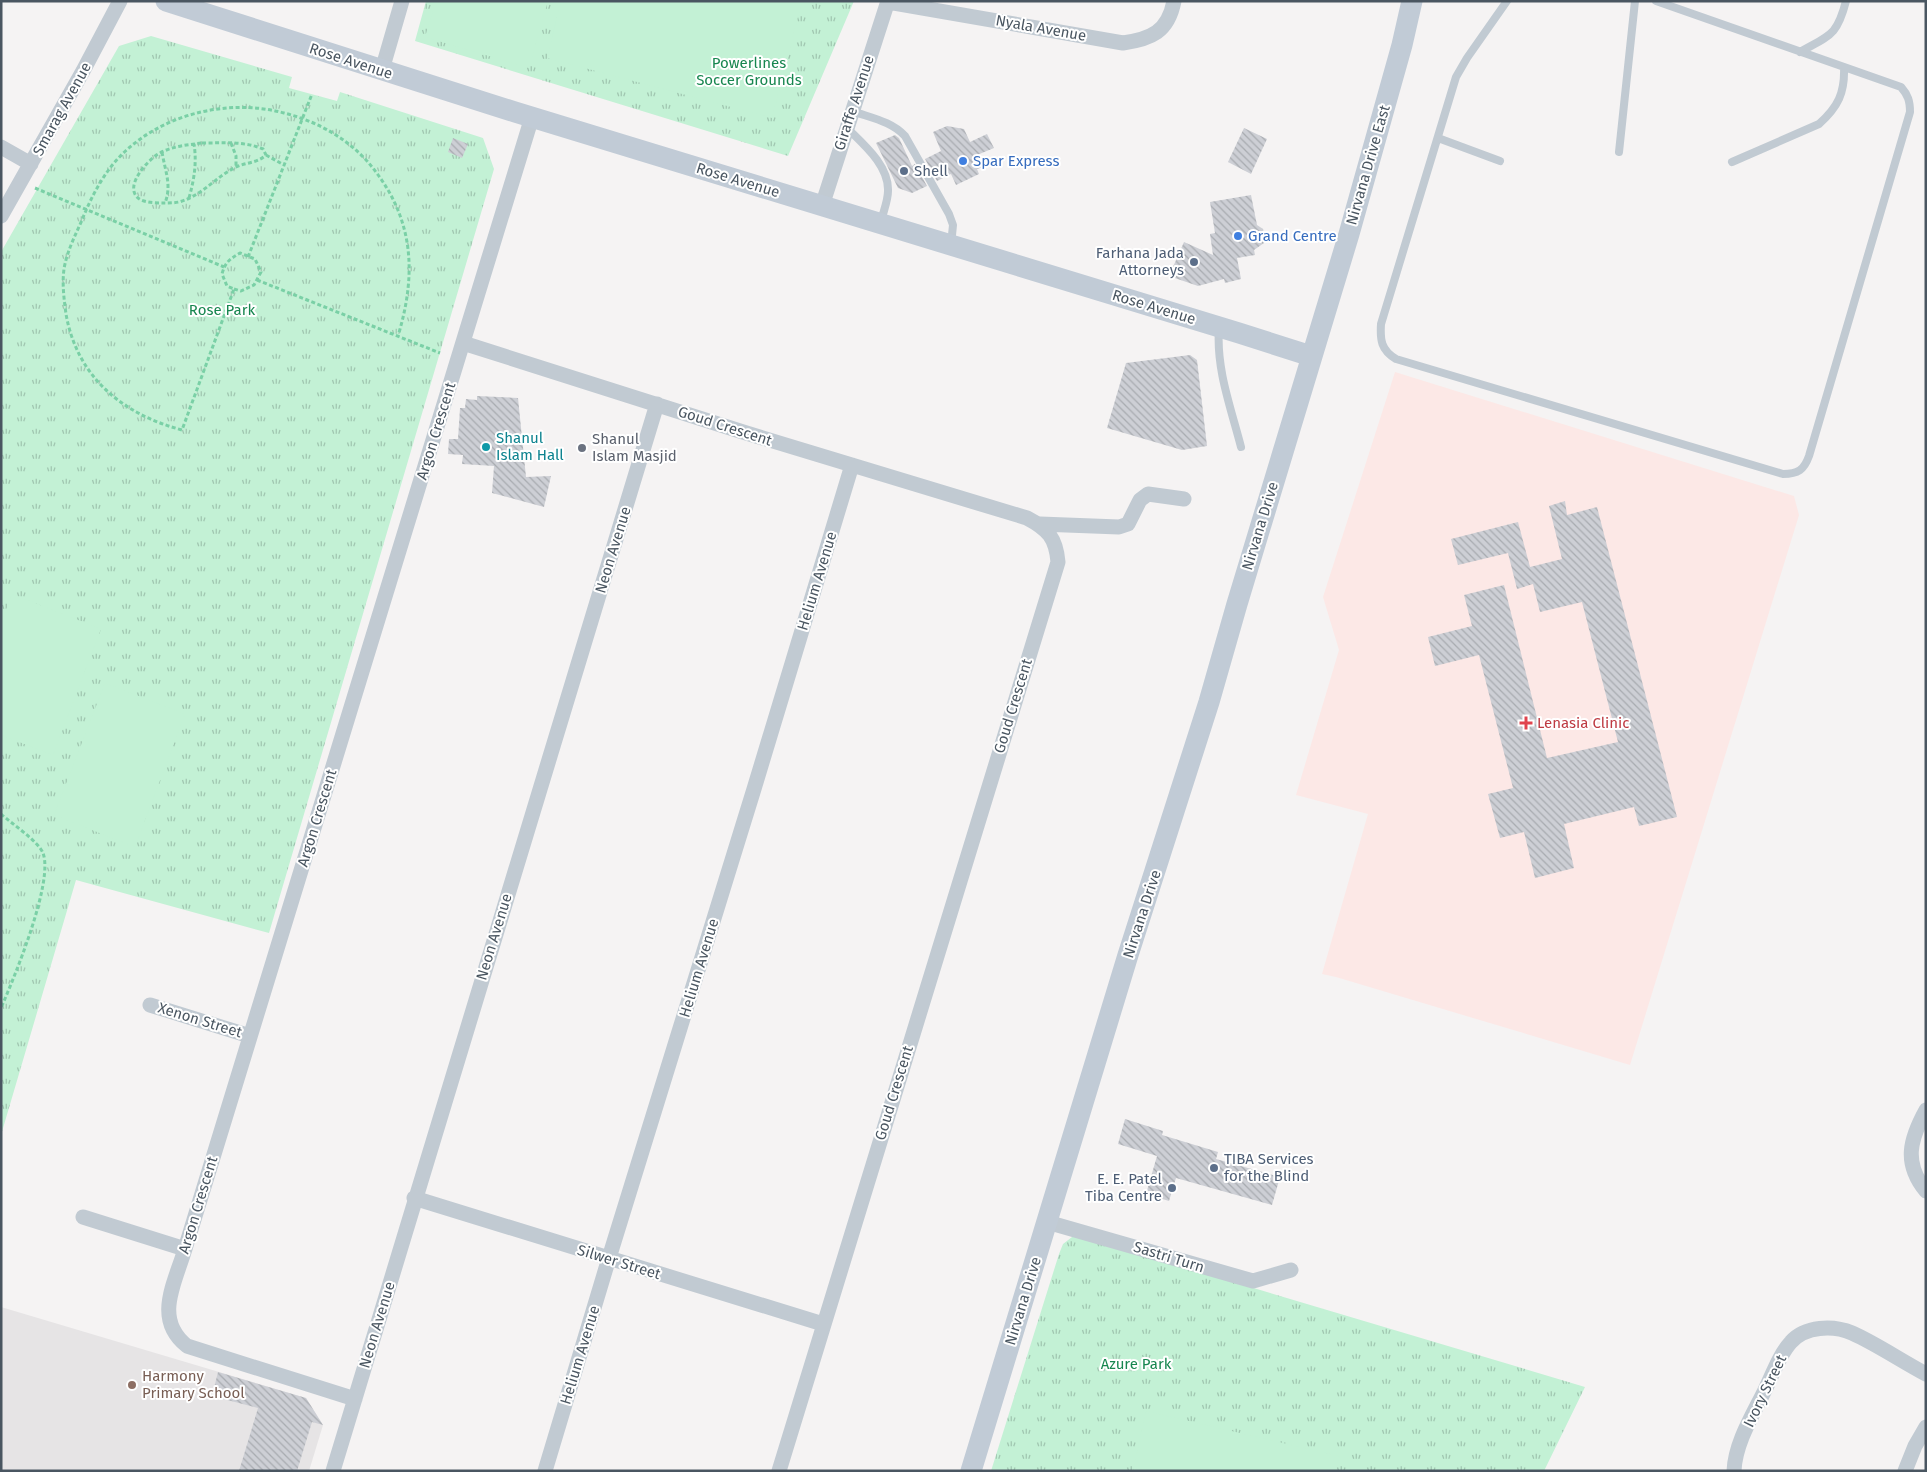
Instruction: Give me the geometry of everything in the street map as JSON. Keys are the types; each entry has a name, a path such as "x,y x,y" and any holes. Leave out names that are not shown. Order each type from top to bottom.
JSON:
{"main road":[{"name":"Rose Avenue","path":"166,1 532,117 1311,356"},
{"name":"Nirvana Drive East","path":"1311,356 1349,234 1402,45 1412,1"},
{"name":"Nirvana Drive","path":"971,1471 1128,955 1209,702 1311,356"}],"street":[{"name":"Smarag Avenue","path":"1,216 120,1"},
{"path":"382,70 402,1"},
{"name":"Nyala Avenue","path":"888,1 1123,43 1141,40 1156,34 1167,22 1174,1"},
{"name":"Giraffe Avenue","path":"822,206 888,1"},
{"name":"Argon Crescent","path":"355,1399 187,1346 173,1332 169,1323 168,1311 185,1249 532,117"},
{"path":"1,147 31,164"},
{"name":"Goud Crescent","path":"463,343 1026,518 1040,524 1050,534 1056,547 1058,562 779,1471"},
{"name":"Neon Avenue","path":"333,1471 414,1198 657,404"},
{"name":"Helium Avenue","path":"545,1471 608,1258 751,799 852,465"},
{"path":"1040,524 1119,527 1128,524 1140,500 1148,494 1184,499"},
{"name":"Xenon Street","path":"150,1004 250,1036"},
{"path":"1926,1110 1915,1129 1911,1146 1912,1164 1916,1179 1926,1192"},
{"name":"Silwer Street","path":"414,1198 823,1324"},
{"path":"83,1217 185,1249"},
{"name":"Sastri Turn","path":"1046,1222 1253,1281 1291,1270"},
{"name":"Ivory Street","path":"1734,1471 1738,1449 1745,1432 1781,1357 1791,1341 1802,1333 1817,1328 1834,1328 1852,1332 1926,1374"},
{"path":"1905,1471 1915,1446 1926,1427"}],"lane":[{"path":"1507,1 1456,77 1381,324 1380,336 1382,347 1396,359 1471,382 1783,474 1799,472 1805,466 1809,456 1910,112 1907,94 1901,87 1656,1"},
{"path":"1619,152 1635,1"},
{"path":"1800,52 1831,35 1841,21 1846,1"},
{"path":"1732,162 1819,124 1831,114 1840,100 1845,84 1844,67"},
{"path":"852,111 889,123 905,136 950,214 953,225 951,245"},
{"path":"846,127 875,157 887,182 888,192 880,223"},
{"path":"1438,138 1500,161"},
{"path":"1220,327 1218,345 1220,367 1241,446"}],"path":[{"path":"248,257 312,94"},
{"path":"234,289 182,430 163,425 136,413 103,388 87,367 69,330 63,297 64,270 70,246 86,209 97,188 114,163 136,142 162,126 192,114 215,109 245,107 272,110 303,118 329,131 355,148 388,189 396,205 405,233 410,268 409,290 398,336"},
{"path":"266,155 256,163 236,167 195,196 177,203 154,203 141,200 136,195 134,186 136,179 146,162 173,147 194,144 231,143 254,146 264,150 266,155 284,166"},
{"path":"231,143 236,156 236,167"},
{"path":"189,198 194,183 196,155 194,144"},
{"path":"162,152 169,184 165,203"},
{"path":"21,181 224,267"},
{"path":"240,253 248,257 255,259 261,272 254,285 241,291 227,286 222,274 227,260 240,253"},
{"path":"257,280 440,353"},
{"path":"1,814 34,842 43,853 45,867 43,887 29,933 12,983 1,1008"}],"shaded area":[{"name":"Lenasia Clinic","path":"1395,372 1794,496 1799,515 1630,1065 1322,974 1368,814 1296,795 1339,650 1323,597"},
{"name":"Harmony Primary School","path":"1,1307 306,1398 323,1425 309,1471 1,1471"}],"green space":[{"name":"Powerlines Soccer Grounds","path":"426,1 854,1 788,156 415,41"},
{"path":"436,1 548,1 529,68 425,37"},
{"path":"561,1 802,1 772,118 547,58"},
{"name":"Rose Park","path":"151,36 292,77 289,88 337,101 340,92 483,138 494,169 269,933 76,880 1,1135 1,252 119,46"},
{"path":"12,594 101,629 53,755 1,735 1,623"},
{"path":"105,683 185,714 135,847 54,815"},
{"name":"Azure Park","path":"1072,1237 1083,1237 1585,1387 1544,1471 991,1471 1059,1254 1063,1244"},
{"path":"1146,1411 1339,1456 1336,1471 1133,1471"}],"building":[{"name":"Spar Express","path":"947,126 964,129 970,142 987,134 994,148 977,155 983,167 977,169 979,174 956,185 951,174 937,181 925,159 941,151 933,132"},
{"path":"1244,128 1267,139 1251,174 1228,162"},
{"path":"895,135 899,138 912,166 915,164 927,186 912,193 898,188 876,143"},
{"path":"453,138 468,144 462,158 448,152"},
{"path":"1251,195 1257,225 1263,229 1266,238 1264,243 1254,250 1255,255 1237,258 1241,279 1225,283 1224,279 1198,286 1169,276 1184,242 1213,255 1210,234 1215,233 1210,202"},
{"path":"1190,355 1197,360 1207,446 1182,450 1107,428 1126,363"},
{"name":"Shanul Islam Hall","path":"477,396 518,398 526,477 551,476 544,507 492,493 494,466 462,464 463,455 448,454 449,439 458,439 460,408 465,408 466,399 477,400"},
{"path":"1565,501 1567,515 1597,507 1677,817 1639,826 1634,807 1564,824 1574,868 1535,878 1524,832 1500,838 1488,794 1513,788 1479,655 1435,666 1428,637 1472,626 1464,595 1504,585 1547,758 1618,742 1582,602 1540,612 1533,584 1517,589 1508,553 1458,565 1451,539 1518,522 1530,567 1562,559 1549,506"},
{"path":"1125,1119 1163,1131 1162,1135 1218,1152 1216,1159 1280,1177 1272,1205 1176,1178 1169,1201 1146,1194 1157,1156 1118,1144"},
{"path":"218,1372 306,1398 323,1425 312,1422 297,1471 239,1471 258,1408 212,1396"}],"place":[{"name":"Spar Express","path":"963,161"},
{"name":"Shell","path":"904,171"},
{"name":"Grand Centre","path":"1238,236"},
{"name":"Farhana Jada Attorneys","path":"1194,262"},
{"name":"Shanul Islam Hall","path":"486,447"},
{"name":"Shanul Islam Masjid","path":"582,448"},
{"name":"Lenasia Clinic","path":"1526,723"},
{"name":"TIBA Services for the Blind","path":"1214,1168"},
{"name":"E. E. Patel Tiba Centre","path":"1172,1188"},
{"name":"Harmony Primary School","path":"132,1385"}]}
